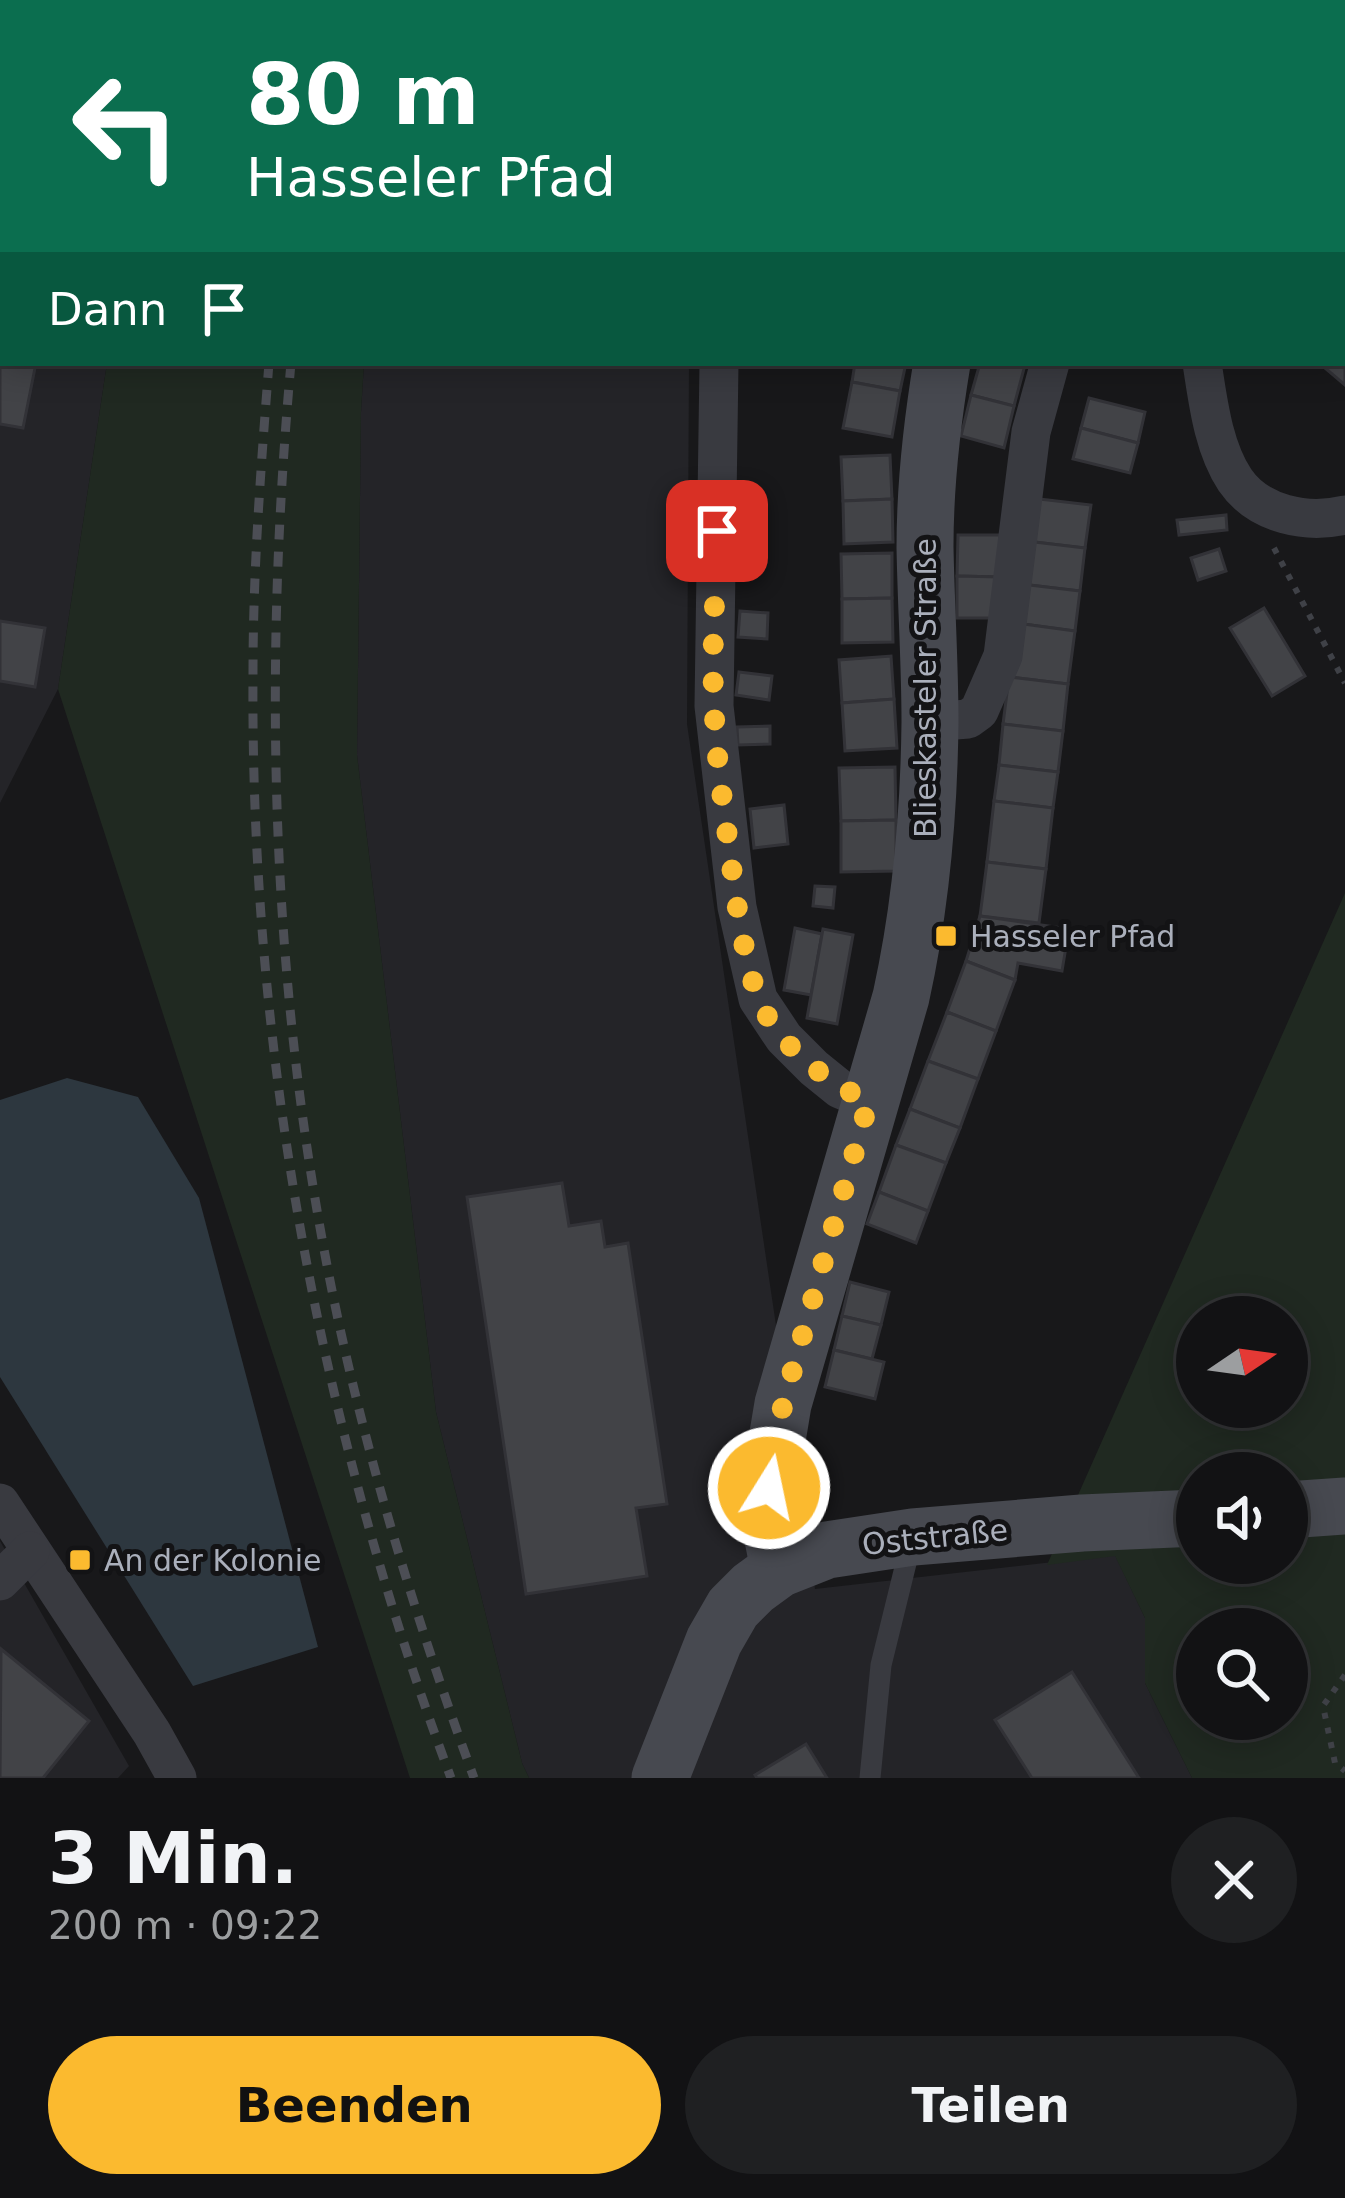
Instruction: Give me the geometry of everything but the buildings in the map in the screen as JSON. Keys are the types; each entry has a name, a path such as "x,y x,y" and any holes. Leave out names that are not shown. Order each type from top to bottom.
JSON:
{"main road":[{"name":"Blieskasteler Straße","path":"779,1568 769,1488 783,1404 901,997 916,929 926,837 930,722 926,543 931,437 942,366"},
{"path":"1308,1508 1345,1505"},
{"name":"Oststraße","path":"660,1778 714,1641 734,1608 779,1568 827,1550 913,1537 1176,1519"}],"street":[{"path":"719,366 714,706 737,907 758,999 784,1038 840,1089 869,1101"},
{"path":"930,722 968,718 979,711 1003,656 1031,432 1050,366"},
{"path":"1202,366 1224,456 1235,480 1250,496 1299,518 1345,515"},
{"path":"0,1503 177,1778"},
{"path":"0,1582 30,1551"}],"lane":[{"path":"870,1778 881,1665 913,1537"}],"path":[{"path":"1250,496 1260,524 1345,683"},
{"path":"1345,1675 1323,1706 1335,1763 1345,1771"}],"shaded area":[{"path":"0,366 107,366 58,689 0,803"},
{"path":"107,366 364,366 357,755 436,1412 529,1778 410,1778 58,689"},
{"path":"364,366 689,366 687,724 815,1589 1115,1555 1145,1618 1145,1683 1192,1778 529,1778 436,1412 357,755"},
{"path":"1345,893 1345,1778 1192,1778 1145,1683 1145,1618 1115,1556 1047,1565"},
{"path":"67,1078 138,1097 199,1198 318,1647 193,1686 0,1377 0,1100"},
{"path":"0,1541 129,1766 118,1778 0,1778"}],"railway":[{"path":"269,366 256,556 255,813 280,1095 301,1234 364,1510 404,1645 451,1778"},
{"path":"291,366 276,621 276,750 280,879 305,1135 326,1263 366,1438 408,1585 474,1778"}],"place":[{"name":"Hasseler Pfad","path":"946,936"},
{"name":"An der Kolonie","path":"80,1560"}],"route":[{"path":"717,531 714,706 737,907 758,999 784,1038 814,1068 840,1089 869,1101 783,1404 769,1488"}]}
